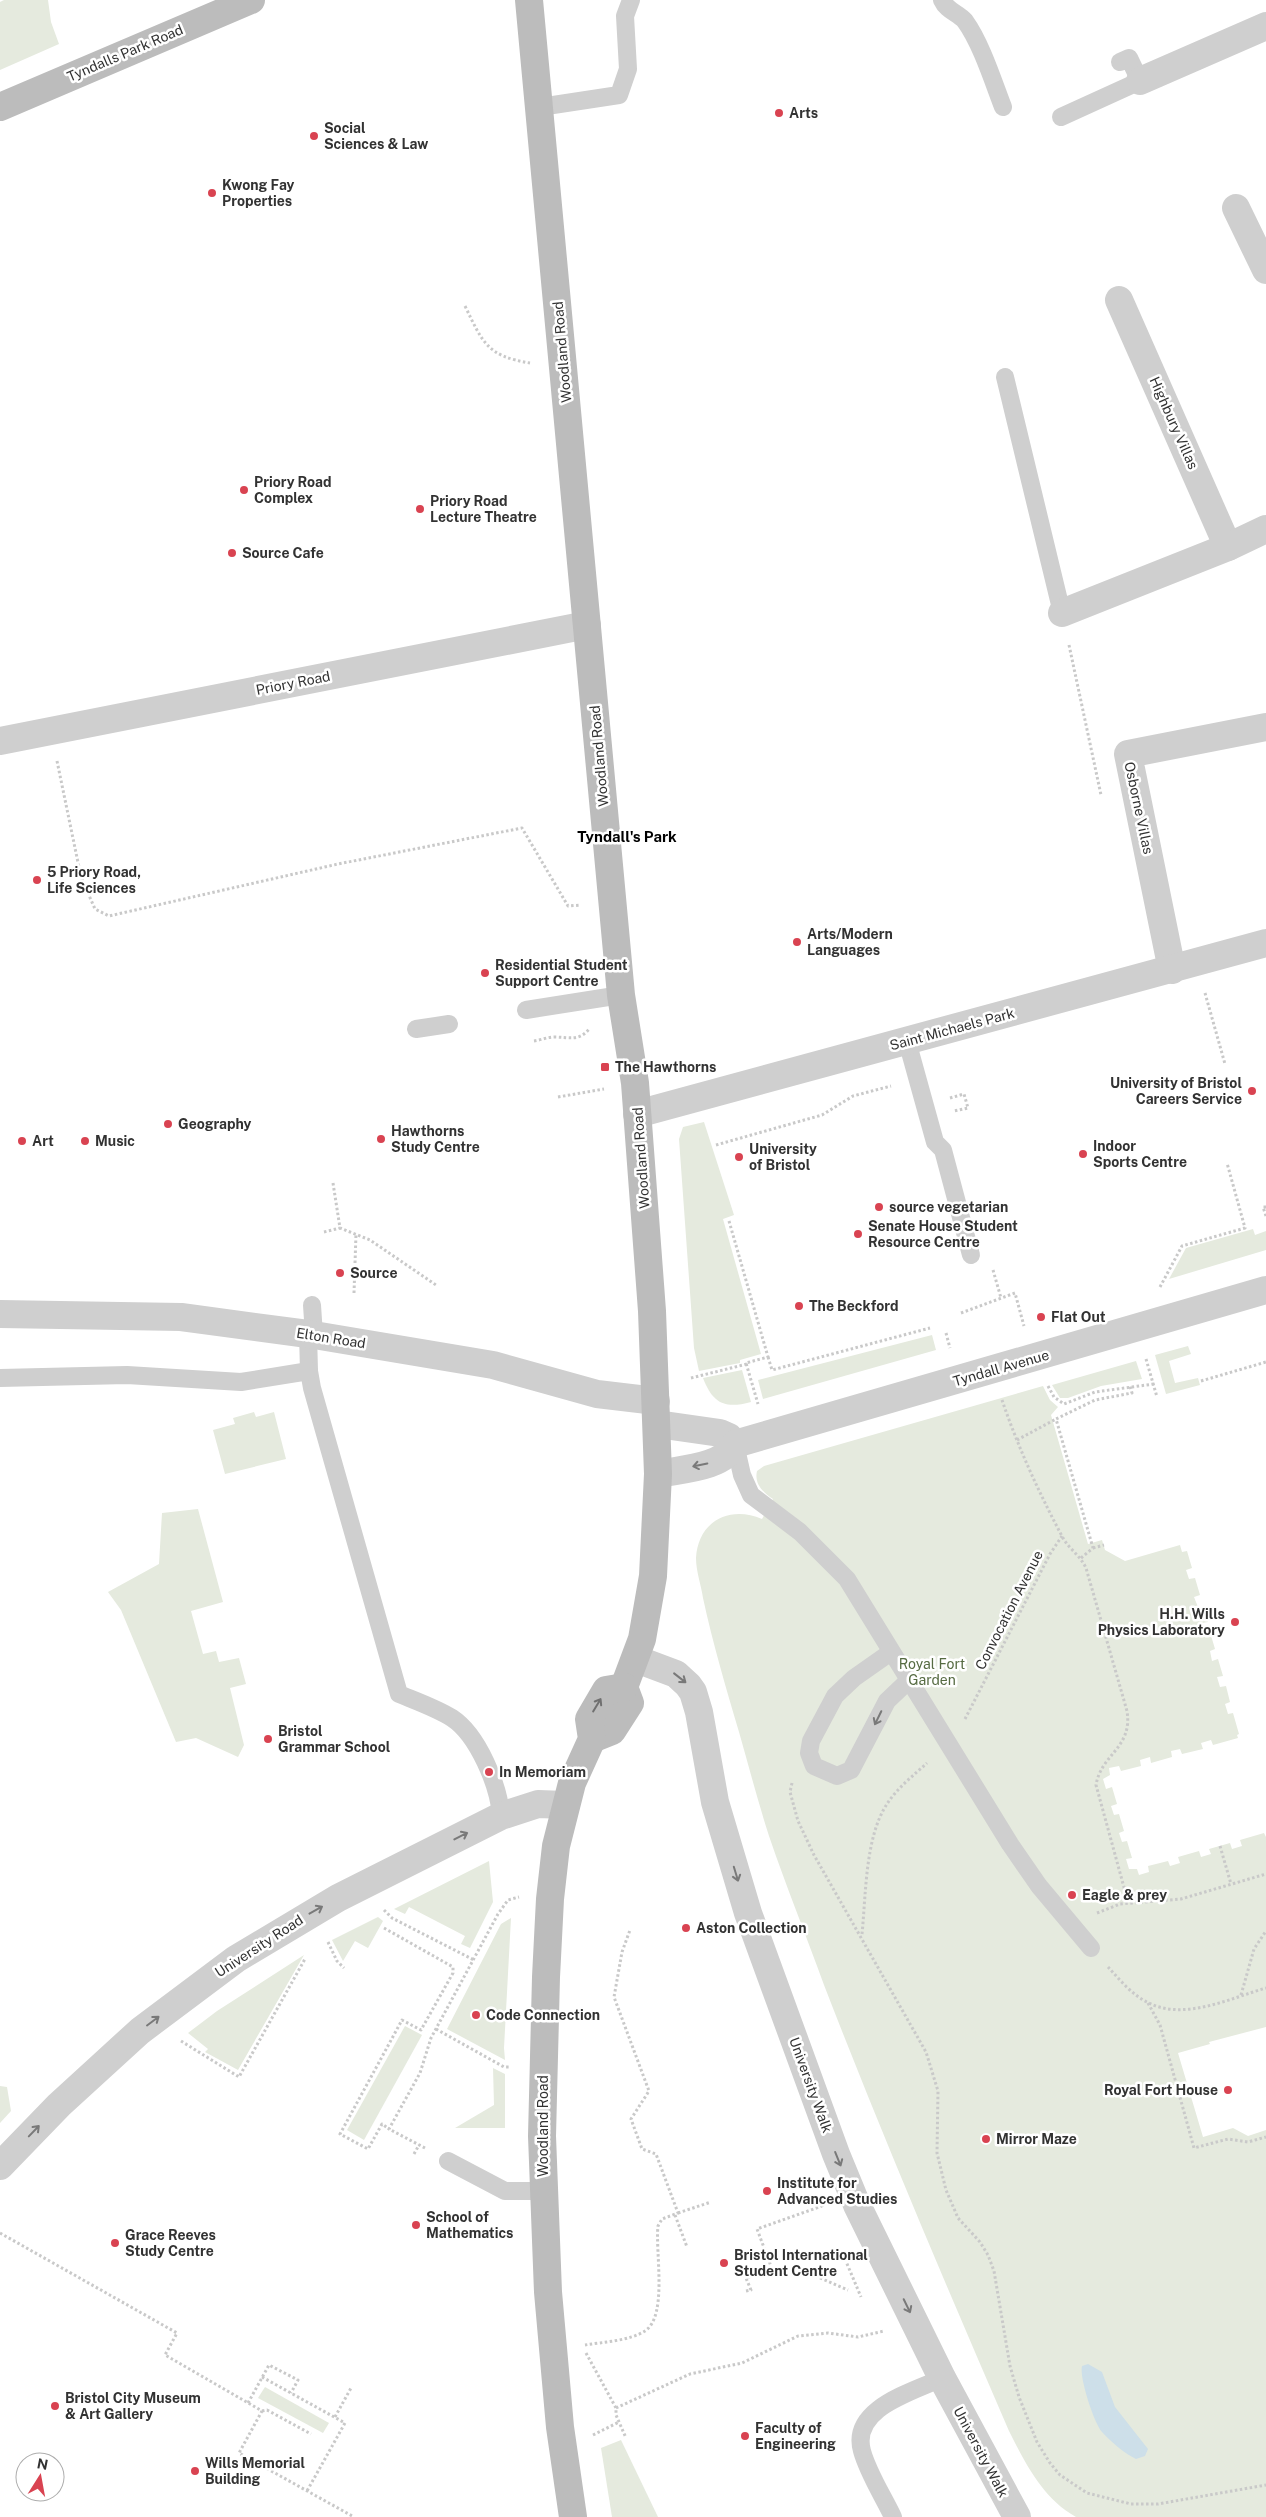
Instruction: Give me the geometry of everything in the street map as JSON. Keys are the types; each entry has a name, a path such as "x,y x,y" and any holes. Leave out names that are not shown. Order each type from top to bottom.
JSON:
{"street":[{"name":"Tyndalls Park Road","path":"0,107 252,0"},
{"name":"Woodland Road","path":"529,0 540,107 551,324 563,363 621,995 638,1114 652,1311 658,1474 654,1576 636,1659 624,1687 630,1703 612,1731 592,1739 574,1778 556,1846 550,1899 543,2073 544,2191 548,2292 554,2362 560,2427 573,2517"},
{"path":"1140,81 1266,26"},
{"path":"1236,208 1266,270"},
{"name":"Highbury Villas","path":"1119,300 1228,547"},
{"path":"1062,612 1228,547 1266,529"},
{"name":"Priory Road","path":"0,741 587,626"},
{"name":"Osborne Villas","path":"1172,970 1128,754 1266,727"},
{"name":"Saint Michaels Park","path":"638,1114 1266,943"},
{"name":"Tyndall Avenue","path":"658,1474 718,1460 731,1452 735,1444 1266,1290"},
{"name":"Elton Road","path":"0,1314 181,1317 311,1335 493,1365 597,1394 656,1413"},
{"path":"656,1413 720,1433 729,1437 735,1444"},
{"name":"University Walk","path":"636,1659 676,1674 688,1685 692,1692 699,1712 716,1802 748,1913 836,2154 857,2205 942,2378 1017,2517"},
{"name":"University Road","path":"0,2166 59,2105 140,2031 236,1959 330,1902 501,1816 538,1804 566,1805"}],"lane":[{"path":"540,107 619,95 628,69 625,16 631,0"},
{"path":"942,0 944,4 965,21 981,53 1003,107"},
{"path":"1061,117 1140,81 1129,58 1120,62"},
{"path":"1005,377 1062,612"},
{"path":"526,1010 621,995"},
{"path":"416,1030 449,1024"},
{"path":"907,1041 935,1142 943,1150 971,1255"},
{"path":"312,1305 309,1371 399,1694 453,1718 479,1748 500,1798 501,1816"},
{"path":"0,1378 127,1375 241,1382 309,1371"},
{"path":"735,1444 742,1476 751,1495 800,1532 836,1567 857,1594 908,1681 1027,1869 1091,1948"},
{"path":"891,1652 843,1687 830,1705 811,1741 809,1753 814,1766 832,1775 847,1773 858,1759 887,1701 908,1681"},
{"path":"448,2161 505,2191 544,2191"},
{"path":"893,2517 863,2455 860,2441 862,2432 870,2417 883,2405 942,2378"}],"path":[{"path":"465,306 488,348 508,359 533,363 563,363"},
{"path":"1062,612 1102,799"},
{"path":"50,731 81,876 95,909 109,916 338,864 522,828 568,906 612,900"},
{"path":"1204,990 1225,1064"},
{"path":"716,1145 822,1115 853,1096 918,1078"},
{"path":"558,1097 635,1083"},
{"path":"1157,1293 1182,1246 1245,1228 1227,1163"},
{"path":"333,1183 340,1228"},
{"path":"1266,1207 1264,1208 1266,1216"},
{"path":"729,1221 772,1370 930,1328"},
{"path":"324,1232 340,1228 370,1240 436,1285"},
{"path":"354,1293 356,1234"},
{"path":"740,1258 745,1256"},
{"path":"961,1313 1015,1293 1026,1332"},
{"path":"946,1334 948,1339"},
{"path":"1144,1351 1157,1397"},
{"path":"691,1378 768,1357"},
{"path":"1201,1381 1266,1362"},
{"path":"747,1364 759,1407"},
{"path":"1044,1379 1054,1397 1064,1404 1095,1392 1154,1384"},
{"path":"1017,1440 1095,1400 1132,1393 1130,1386"},
{"path":"1000,1392 1017,1440 1062,1536 1081,1558 1086,1568 1128,1720 1123,1743 1104,1766 1096,1785 1128,1902"},
{"path":"1056,1419 1092,1548"},
{"name":"Convocation Avenue","path":"861,1935 871,1850 881,1815 894,1794 949,1746 1045,1562 1062,1536"},
{"path":"1081,1558 1092,1548 1104,1545"},
{"path":"811,1741 790,1792 798,1821 814,1855 861,1935 929,2060 938,2091 938,2153 944,2183 958,2218 980,2242 988,2255 994,2271 1010,2366 1019,2397 1037,2442 1050,2463 1066,2479 1087,2493 1131,2504 1158,2504 1266,2485"},
{"path":"1220,1846 1231,1884"},
{"path":"1072,1925 1113,1906 1128,1902 1181,1899 1266,1874"},
{"path":"390,2129 420,2073 436,2029 505,1904 515,1897 524,1898"},
{"path":"382,1908 392,1918 474,1960"},
{"path":"384,1928 453,1967 453,1973 421,2030 402,2020 340,2134 368,2150 382,2124 448,2161"},
{"path":"630,1930 622,1952 614,1997 649,2091 631,2119 642,2149 656,2154 687,2247"},
{"path":"1240,1996 1254,1949 1266,1931"},
{"path":"326,1937 336,1961 344,1968"},
{"path":"1091,1948 1126,1986 1148,2003 1173,2010 1186,2009 1266,1988"},
{"path":"174,2036 196,2052 239,2077 305,1959"},
{"path":"1148,2003 1160,2025 1194,2148 1228,2139 1248,2142 1266,2137"},
{"path":"436,2029 504,2067 512,2067"},
{"path":"414,2154 419,2145"},
{"path":"626,2438 616,2415 616,2408 590,2358 582,2347 634,2336 650,2327 657,2310 658,2226 662,2219 711,2202"},
{"path":"772,2268 757,2229 822,2206 826,2215"},
{"path":"0,2233 177,2333 165,2355 262,2411 267,2410 311,2434"},
{"path":"841,2252 861,2297"},
{"path":"746,2292 751,2290 746,2278 772,2268 801,2272 848,2290"},
{"path":"616,2408 690,2374 742,2363 798,2336 828,2333 858,2337 888,2330"},
{"path":"248,2403 270,2365 298,2380 291,2393"},
{"path":"262,2377 345,2423 307,2491"},
{"path":"335,2417 351,2388"},
{"path":"262,2411 239,2453 354,2517"},
{"path":"599,2432 619,2422"}],"green space":[{"path":"4,0 48,0 51,22 59,44 0,70 0,2"},
{"path":"704,1122 734,1215 723,1219 761,1354 740,1360 740,1363 699,1371 694,1348 679,1139 683,1127"},
{"path":"1253,1229 1255,1235 1266,1231 1266,1250 1169,1279 1186,1248"},
{"path":"932,1335 936,1350 763,1399 758,1380"},
{"path":"1188,1346 1191,1354 1169,1361 1175,1383 1198,1378 1200,1385 1166,1394 1155,1355"},
{"path":"1136,1361 1142,1379 1101,1386 1068,1398 1060,1398 1052,1385"},
{"path":"742,1370 751,1402 742,1404 727,1404 716,1399 711,1394 703,1378"},
{"name":"Royal Fort Garden","path":"1043,1386 1050,1400 1058,1407 1051,1415 1088,1544 1102,1540 1105,1550 1125,1561 1180,1545 1182,1552 1187,1551 1192,1568 1186,1570 1189,1579 1195,1578 1200,1595 1194,1597 1198,1607 1203,1606 1208,1622 1202,1623 1205,1633 1210,1632 1215,1649 1210,1651 1212,1661 1218,1659 1223,1676 1217,1677 1220,1687 1226,1686 1230,1702 1225,1704 1228,1714 1233,1713 1239,1734 1237,1735 1238,1738 1213,1745 1211,1740 1201,1743 1203,1749 1182,1754 1180,1749 1171,1751 1172,1757 1151,1763 1150,1757 1140,1760 1141,1766 1121,1771 1119,1766 1109,1768 1110,1775 1103,1779 1106,1789 1112,1787 1117,1804 1111,1806 1114,1815 1119,1814 1124,1831 1119,1833 1122,1842 1127,1841 1132,1858 1126,1859 1129,1869 1137,1869 1139,1875 1149,1872 1148,1866 1168,1861 1170,1866 1180,1863 1178,1857 1199,1851 1201,1857 1211,1854 1209,1849 1230,1843 1232,1849 1242,1846 1240,1840 1264,1833 1266,1837 1266,2027 1209,2042 1210,2044 1178,2053 1203,2137 1233,2128 1248,2136 1266,2130 1266,2517 1076,2517 1054,2500 1029,2468 1009,2431 914,2209 824,1985 782,1873 765,1823 711,1632 698,1573 696,1558 698,1545 709,1526 718,1519 728,1515 750,1515 762,1519 773,1499 758,1484 757,1471 764,1466"},
{"path":"254,1412 256,1417 274,1412 286,1459 225,1474 213,1430 235,1424 233,1418"},
{"path":"198,1509 223,1602 191,1611 203,1654 216,1651 219,1662 239,1658 246,1684 230,1688 244,1745 238,1757 196,1738 176,1742 121,1610 108,1592 159,1564 162,1513"},
{"path":"489,1861 493,1902 470,1948 461,1944 465,1936 409,1907 405,1914 394,1909"},
{"path":"378,1917 383,1921 368,1948 355,1941 343,1961 332,1940"},
{"path":"511,1918 504,2048 505,2060 447,2029 501,1924"},
{"path":"304,1955 238,2070 205,2052 208,2049 188,2033 217,2011"},
{"path":"405,2026 422,2035 364,2140 347,2130"},
{"path":"493,2068 505,2074 505,2128 455,2128 494,2105"},
{"path":"0,2086 7,2087 11,2111 0,2123"},
{"path":"265,2387 329,2423 323,2433 258,2398"},
{"path":"621,2440 658,2517 612,2517 601,2448"}],"water":[{"path":"1088,2364 1102,2372 1115,2407 1148,2449 1145,2456 1136,2459 1131,2457 1102,2432 1088,2400 1083,2380 1082,2366"}],"place":[{"name":"Arts","path":"779,113"},
{"name":"Social Sciences & Law","path":"314,136"},
{"name":"Kwong Fay Properties","path":"212,193"},
{"name":"Priory Road Complex","path":"244,490"},
{"name":"Priory Road Lecture Theatre","path":"420,509"},
{"name":"Source Cafe","path":"232,553"},
{"name":"5 Priory Road, Life Sciences","path":"37,880"},
{"name":"Arts/Modern Languages","path":"797,942"},
{"name":"Residential Student Support Centre","path":"485,973"},
{"name":"The Hawthorns","path":"605,1067"},
{"name":"University of Bristol Careers Service","path":"1252,1091"},
{"name":"Geography","path":"168,1124"},
{"name":"Hawthorns Study Centre","path":"381,1139"},
{"name":"Art","path":"22,1141"},
{"name":"Music","path":"85,1141"},
{"name":"Indoor Sports Centre","path":"1083,1154"},
{"name":"University of Bristol","path":"739,1157"},
{"name":"source vegetarian","path":"879,1207"},
{"name":"Senate House Student Resource Centre","path":"858,1234"},
{"name":"Source","path":"340,1273"},
{"name":"The Beckford","path":"799,1306"},
{"name":"Flat Out","path":"1041,1317"},
{"name":"H.H. Wills Physics Laboratory","path":"1235,1622"},
{"name":"Bristol Grammar School","path":"268,1739"},
{"name":"In Memoriam","path":"489,1772"},
{"name":"Eagle & prey","path":"1072,1895"},
{"name":"Aston Collection","path":"686,1928"},
{"name":"Code Connection","path":"476,2015"},
{"name":"Royal Fort House","path":"1228,2090"},
{"name":"Mirror Maze","path":"986,2139"},
{"name":"Institute for Advanced Studies","path":"767,2191"},
{"name":"School of Mathematics","path":"416,2225"},
{"name":"Grace Reeves Study Centre","path":"115,2243"},
{"name":"Bristol International Student Centre","path":"724,2263"},
{"name":"Bristol City Museum & Art Gallery","path":"55,2406"},
{"name":"Faculty of Engineering","path":"745,2436"},
{"name":"Wills Memorial Building","path":"195,2471"}],"district":[{"name":"Tyndall's Park","path":"627,836"}]}
